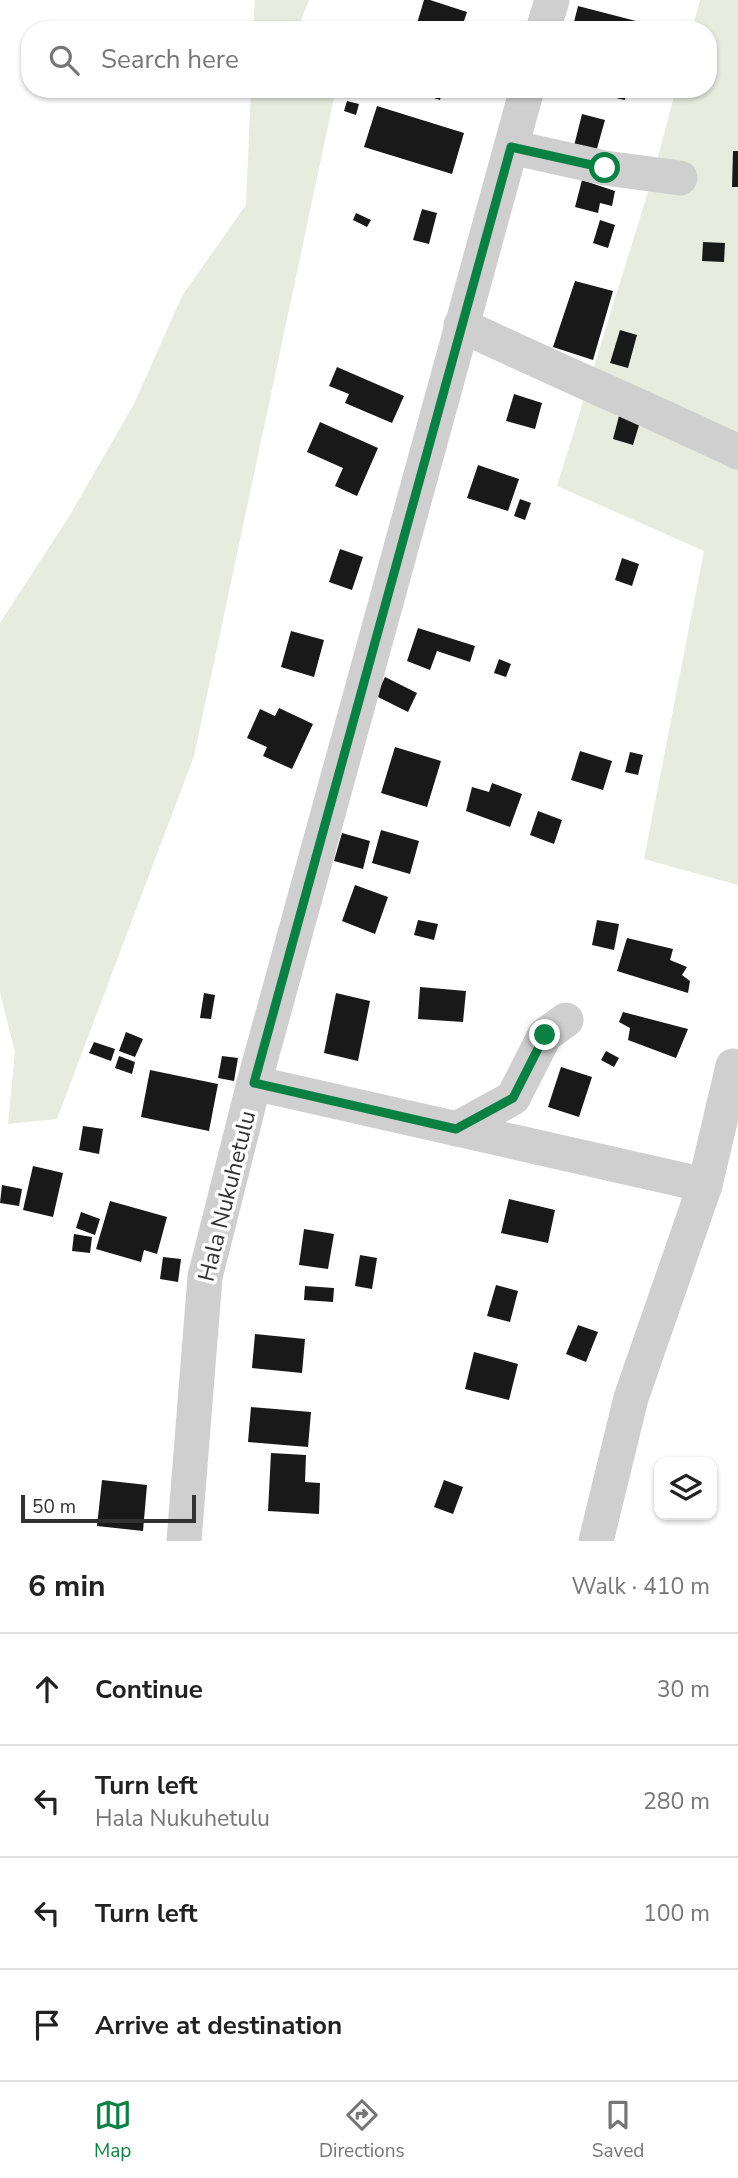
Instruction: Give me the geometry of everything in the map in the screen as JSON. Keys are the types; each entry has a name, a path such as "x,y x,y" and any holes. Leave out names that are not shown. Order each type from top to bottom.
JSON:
{"street":[{"path":"546,21 552,0"},
{"name":"Hala Nukuhetulu","path":"184,1541 205,1277 254,1083 525,98"},
{"path":"511,147 605,168 680,178"},
{"path":"461,325 738,452"},
{"path":"456,1129 513,1098 545,1035 566,1020"},
{"path":"596,1541 631,1398 705,1185 733,1066"},
{"path":"254,1083 705,1185"}],"shaded area":[{"path":"255,0 309,0 301,21 254,21"},
{"path":"700,0 738,0 738,885 644,859 704,551 557,486 652,179 674,98 717,98 717,21 694,21"},
{"path":"251,98 334,98 194,756 57,1119 8,1124 15,1052 0,993 0,623 70,515 134,404 182,296 246,205"}],"building":[{"path":"424,0 467,12 464,21 418,21"},
{"path":"578,6 636,21 574,21"},
{"path":"347,101 359,104 356,115 344,111"},
{"path":"377,106 464,133 452,174 364,147"},
{"path":"582,114 605,120 596,152 574,146"},
{"path":"733,151 738,151 738,187 732,187"},
{"path":"582,180 615,191 612,206 600,203 598,213 575,207"},
{"path":"422,209 437,213 429,244 413,240"},
{"path":"356,213 371,220 367,227 353,220"},
{"path":"600,220 615,225 608,248 593,243"},
{"path":"703,242 725,243 724,262 702,261"},
{"path":"575,281 613,291 593,360 553,347"},
{"path":"620,330 637,335 628,368 610,363"},
{"path":"337,367 404,396 392,423 345,403 349,394 329,386"},
{"path":"514,394 542,403 535,429 506,421"},
{"path":"619,416 640,422 633,445 613,439"},
{"path":"320,422 378,448 357,496 335,486 343,468 307,452"},
{"path":"478,465 519,479 508,511 467,498"},
{"path":"520,499 531,503 525,520 514,516"},
{"path":"340,549 363,557 352,590 329,582"},
{"path":"622,558 639,564 632,586 615,580"},
{"path":"418,628 475,646 470,662 437,651 430,670 407,661"},
{"path":"291,631 324,640 314,677 281,667"},
{"path":"499,659 511,664 506,677 494,673"},
{"path":"385,677 417,693 408,712 376,696"},
{"path":"279,708 313,724 292,769 263,756 267,747 247,738 260,709 275,716"},
{"path":"395,747 441,761 427,807 381,793"},
{"path":"580,751 612,761 603,790 571,780"},
{"path":"630,752 643,755 638,775 625,772"},
{"path":"492,783 522,794 510,827 466,811 472,787 489,792"},
{"path":"538,811 562,820 554,844 530,835"},
{"path":"381,830 419,841 410,874 372,863"},
{"path":"342,833 370,841 363,869 334,861"},
{"path":"355,885 388,897 375,934 342,921"},
{"path":"418,920 438,924 434,940 414,935"},
{"path":"597,920 619,924 614,950 592,945"},
{"path":"627,938 673,949 670,960 687,967 682,975 690,981 688,993 617,971"},
{"path":"420,987 466,991 463,1022 418,1019"},
{"path":"204,993 215,995 211,1019 200,1018"},
{"path":"336,993 370,1001 358,1061 324,1053"},
{"path":"623,1012 688,1029 676,1058 628,1040 630,1028 619,1022"},
{"path":"126,1032 143,1039 135,1057 119,1051"},
{"path":"94,1042 115,1049 111,1061 89,1053"},
{"path":"606,1051 619,1058 614,1067 601,1060"},
{"path":"119,1056 135,1062 132,1074 115,1068"},
{"path":"222,1056 238,1058 234,1081 218,1078"},
{"path":"561,1067 592,1077 579,1117 548,1107"},
{"path":"150,1070 218,1084 209,1131 141,1117"},
{"path":"83,1126 103,1129 99,1154 79,1150"},
{"path":"33,1166 63,1173 53,1217 23,1210"},
{"path":"2,1185 22,1189 19,1206 0,1203"},
{"path":"509,1199 555,1210 548,1243 501,1233"},
{"path":"110,1201 167,1217 157,1254 144,1250 141,1262 96,1249"},
{"path":"81,1212 100,1219 95,1235 76,1228"},
{"path":"304,1229 334,1234 328,1269 299,1265"},
{"path":"74,1234 92,1237 90,1253 72,1251"},
{"path":"360,1255 377,1258 372,1289 355,1286"},
{"path":"163,1257 181,1259 178,1282 160,1279"},
{"path":"496,1285 518,1291 510,1322 487,1316"},
{"path":"305,1286 334,1288 333,1302 304,1300"},
{"path":"578,1325 598,1332 586,1362 566,1354"},
{"path":"255,1334 305,1339 302,1373 252,1368"},
{"path":"474,1352 518,1364 509,1400 465,1389"},
{"path":"251,1407 311,1412 308,1447 248,1442"},
{"path":"271,1453 306,1455 305,1482 320,1483 319,1514 268,1511"},
{"path":"102,1480 147,1485 143,1531 97,1526"},
{"path":"444,1480 463,1487 453,1514 434,1507"}],"route":[{"path":"545,1035 513,1098 456,1129 254,1083 511,147 605,168"}]}
